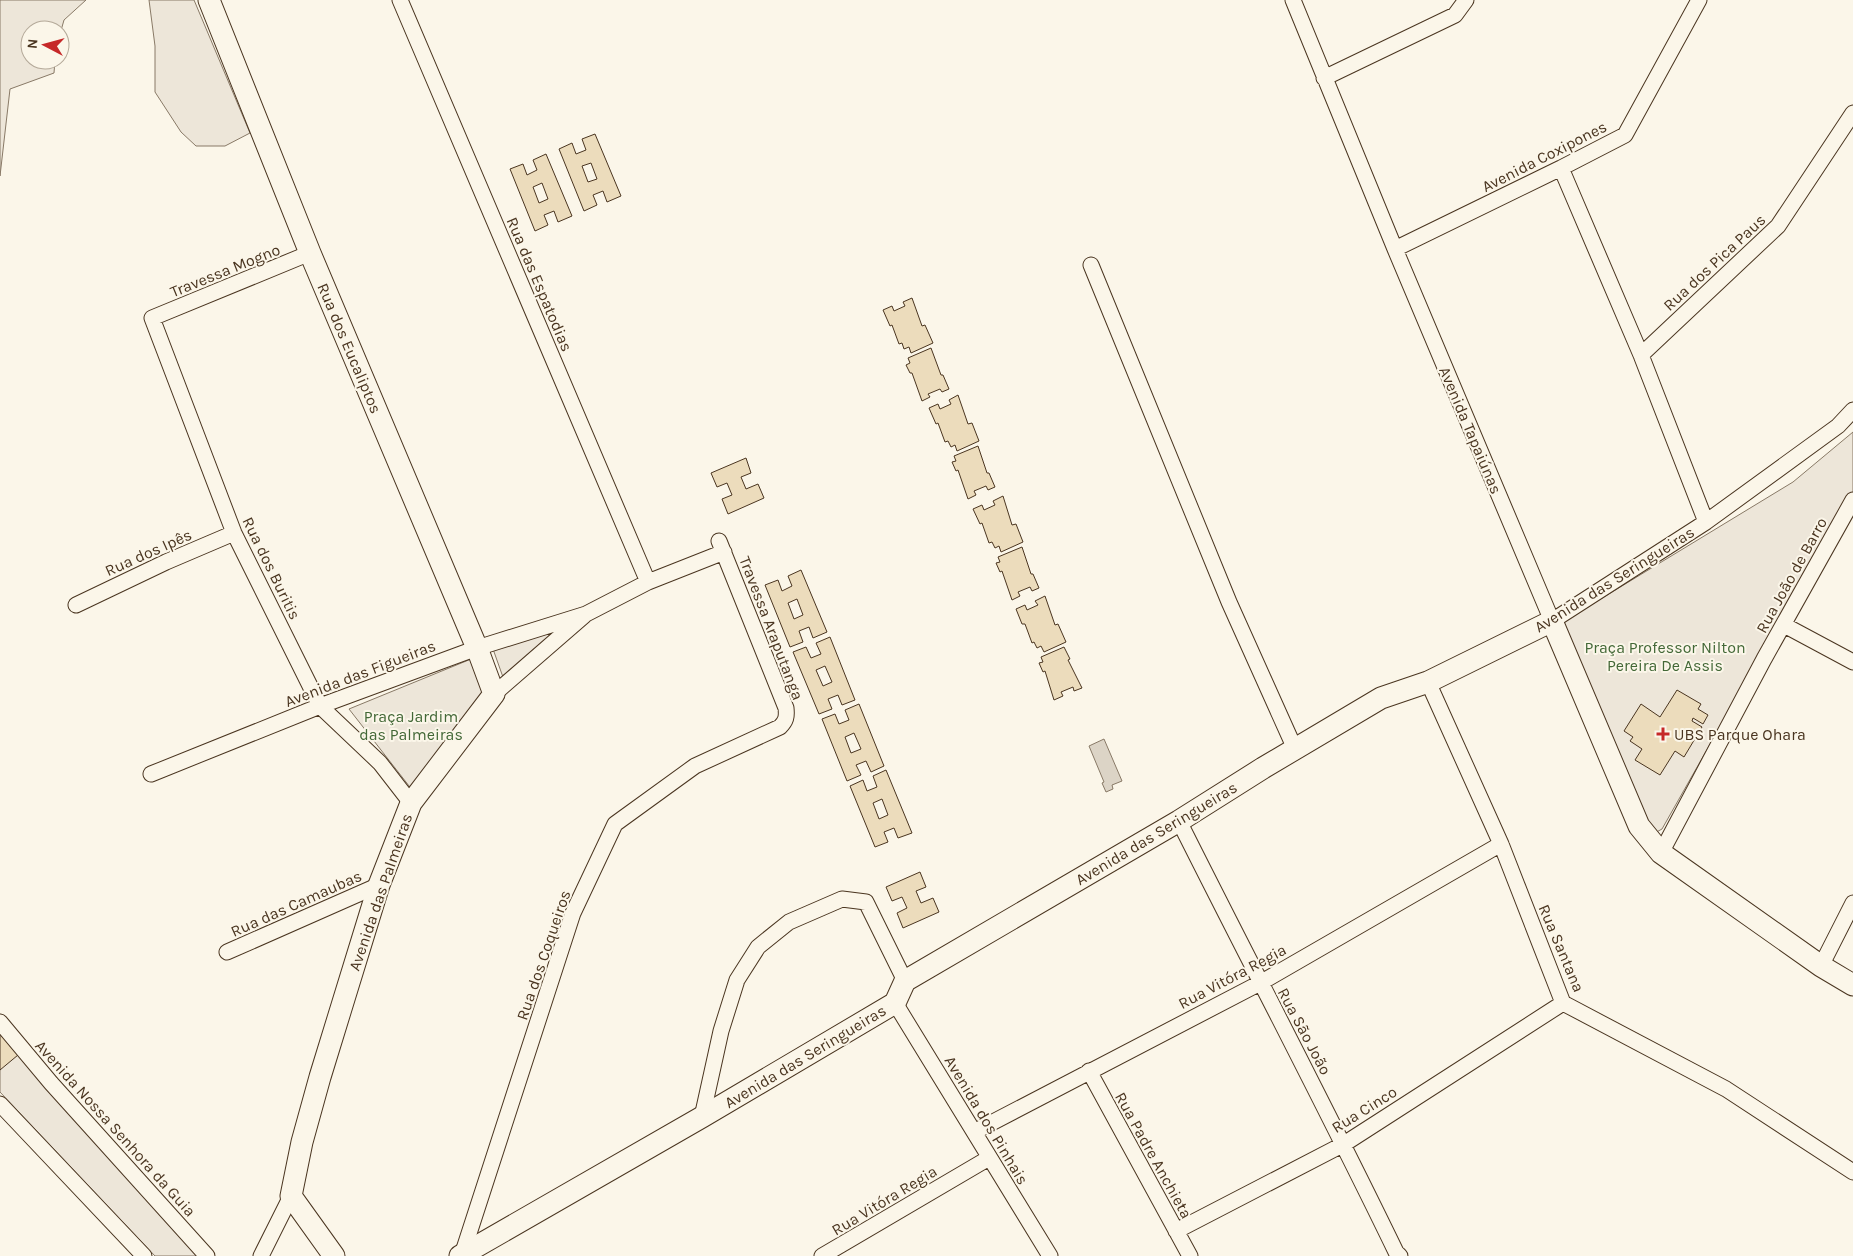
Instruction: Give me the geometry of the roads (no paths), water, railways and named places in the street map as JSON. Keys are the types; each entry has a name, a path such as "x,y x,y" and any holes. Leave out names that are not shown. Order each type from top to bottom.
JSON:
{"street":[{"name":"Rua dos Eucaliptos","path":"209,0 310,254 477,648 494,694"},
{"name":"Rua das Espatodias","path":"400,0 648,582"},
{"name":"Avenida Tapaiúnas","path":"1293,0 1395,249 1639,826 1661,853 1821,966 1853,986"},
{"path":"1324,78 1455,15 1466,0"},
{"name":"Avenida Coxipones","path":"1395,249 1562,168 1625,135 1699,0"},
{"name":"Rua dos Pica Paus","path":"1640,355 1778,226 1853,113"},
{"path":"1562,168 1640,355 1706,522"},
{"name":"Travessa Mogno","path":"152,318 310,254"},
{"path":"1091,265 1230,602 1295,749"},
{"name":"Rua dos Buritis","path":"152,318 234,533 320,706 380,764 411,803"},
{"name":"Avenida das Seringueiras","path":"461,1255 702,1117 895,1003 906,981 1179,821 1381,698 1428,682 1552,621 1706,522 1838,426 1853,410"},
{"name":"Rua João de Barro","path":"1661,853 1764,659 1853,500"},
{"name":"Rua dos Ipês","path":"76,605 166,562 234,533"},
{"name":"Avenida das Palmeiras","path":"261,1256 291,1196 302,1142 320,1077 379,885 411,803 494,694 586,614 722,546"},
{"name":"Travessa Araputanga","path":"722,546 786,708 787,716 785,723 780,727"},
{"name":"Avenida das Figueiras","path":"151,774 320,706 477,648 586,614"},
{"path":"1784,625 1853,662"},
{"name":"Rua Santana","path":"1428,682 1501,844 1563,1003 1726,1089 1853,1172"},
{"name":"Rua dos Coqueiros","path":"461,1255 573,913 615,824 695,766 780,727"},
{"name":"Rua São João","path":"1179,821 1260,983 1344,1144 1396,1252 1400,1256"},
{"name":"Rua Vitóra Regia","path":"974,1132 1260,983 1501,844"},
{"name":"Rua das Camaubas","path":"226,952 379,885"},
{"path":"702,1117 721,1031 737,980 758,947 789,922 842,899 866,902 906,981"},
{"path":"1821,966 1853,903"},
{"name":"Avenida dos Pinhais","path":"895,1003 1050,1256"},
{"name":"Rua Cinco","path":"1176,1232 1344,1144 1563,1003"},
{"name":"Avenida Nossa Senhora da Guia","path":"0,1022 51,1083 207,1256"},
{"name":"Rua Padre Anchieta","path":"1088,1071 1190,1256"},
{"path":"0,1104 144,1256"},
{"name":"Rua Vitóra Regia","path":"822,1256 989,1158"},
{"path":"291,1196 334,1256"}],"place":[{"name":"UBS Parque Ohara","path":"1663,734"}],"park label":[{"name":"Praça Professor Nilton Pereira De Assis","path":"1665,656"},
{"name":"Praça Jardim das Palmeiras","path":"411,725"}]}
